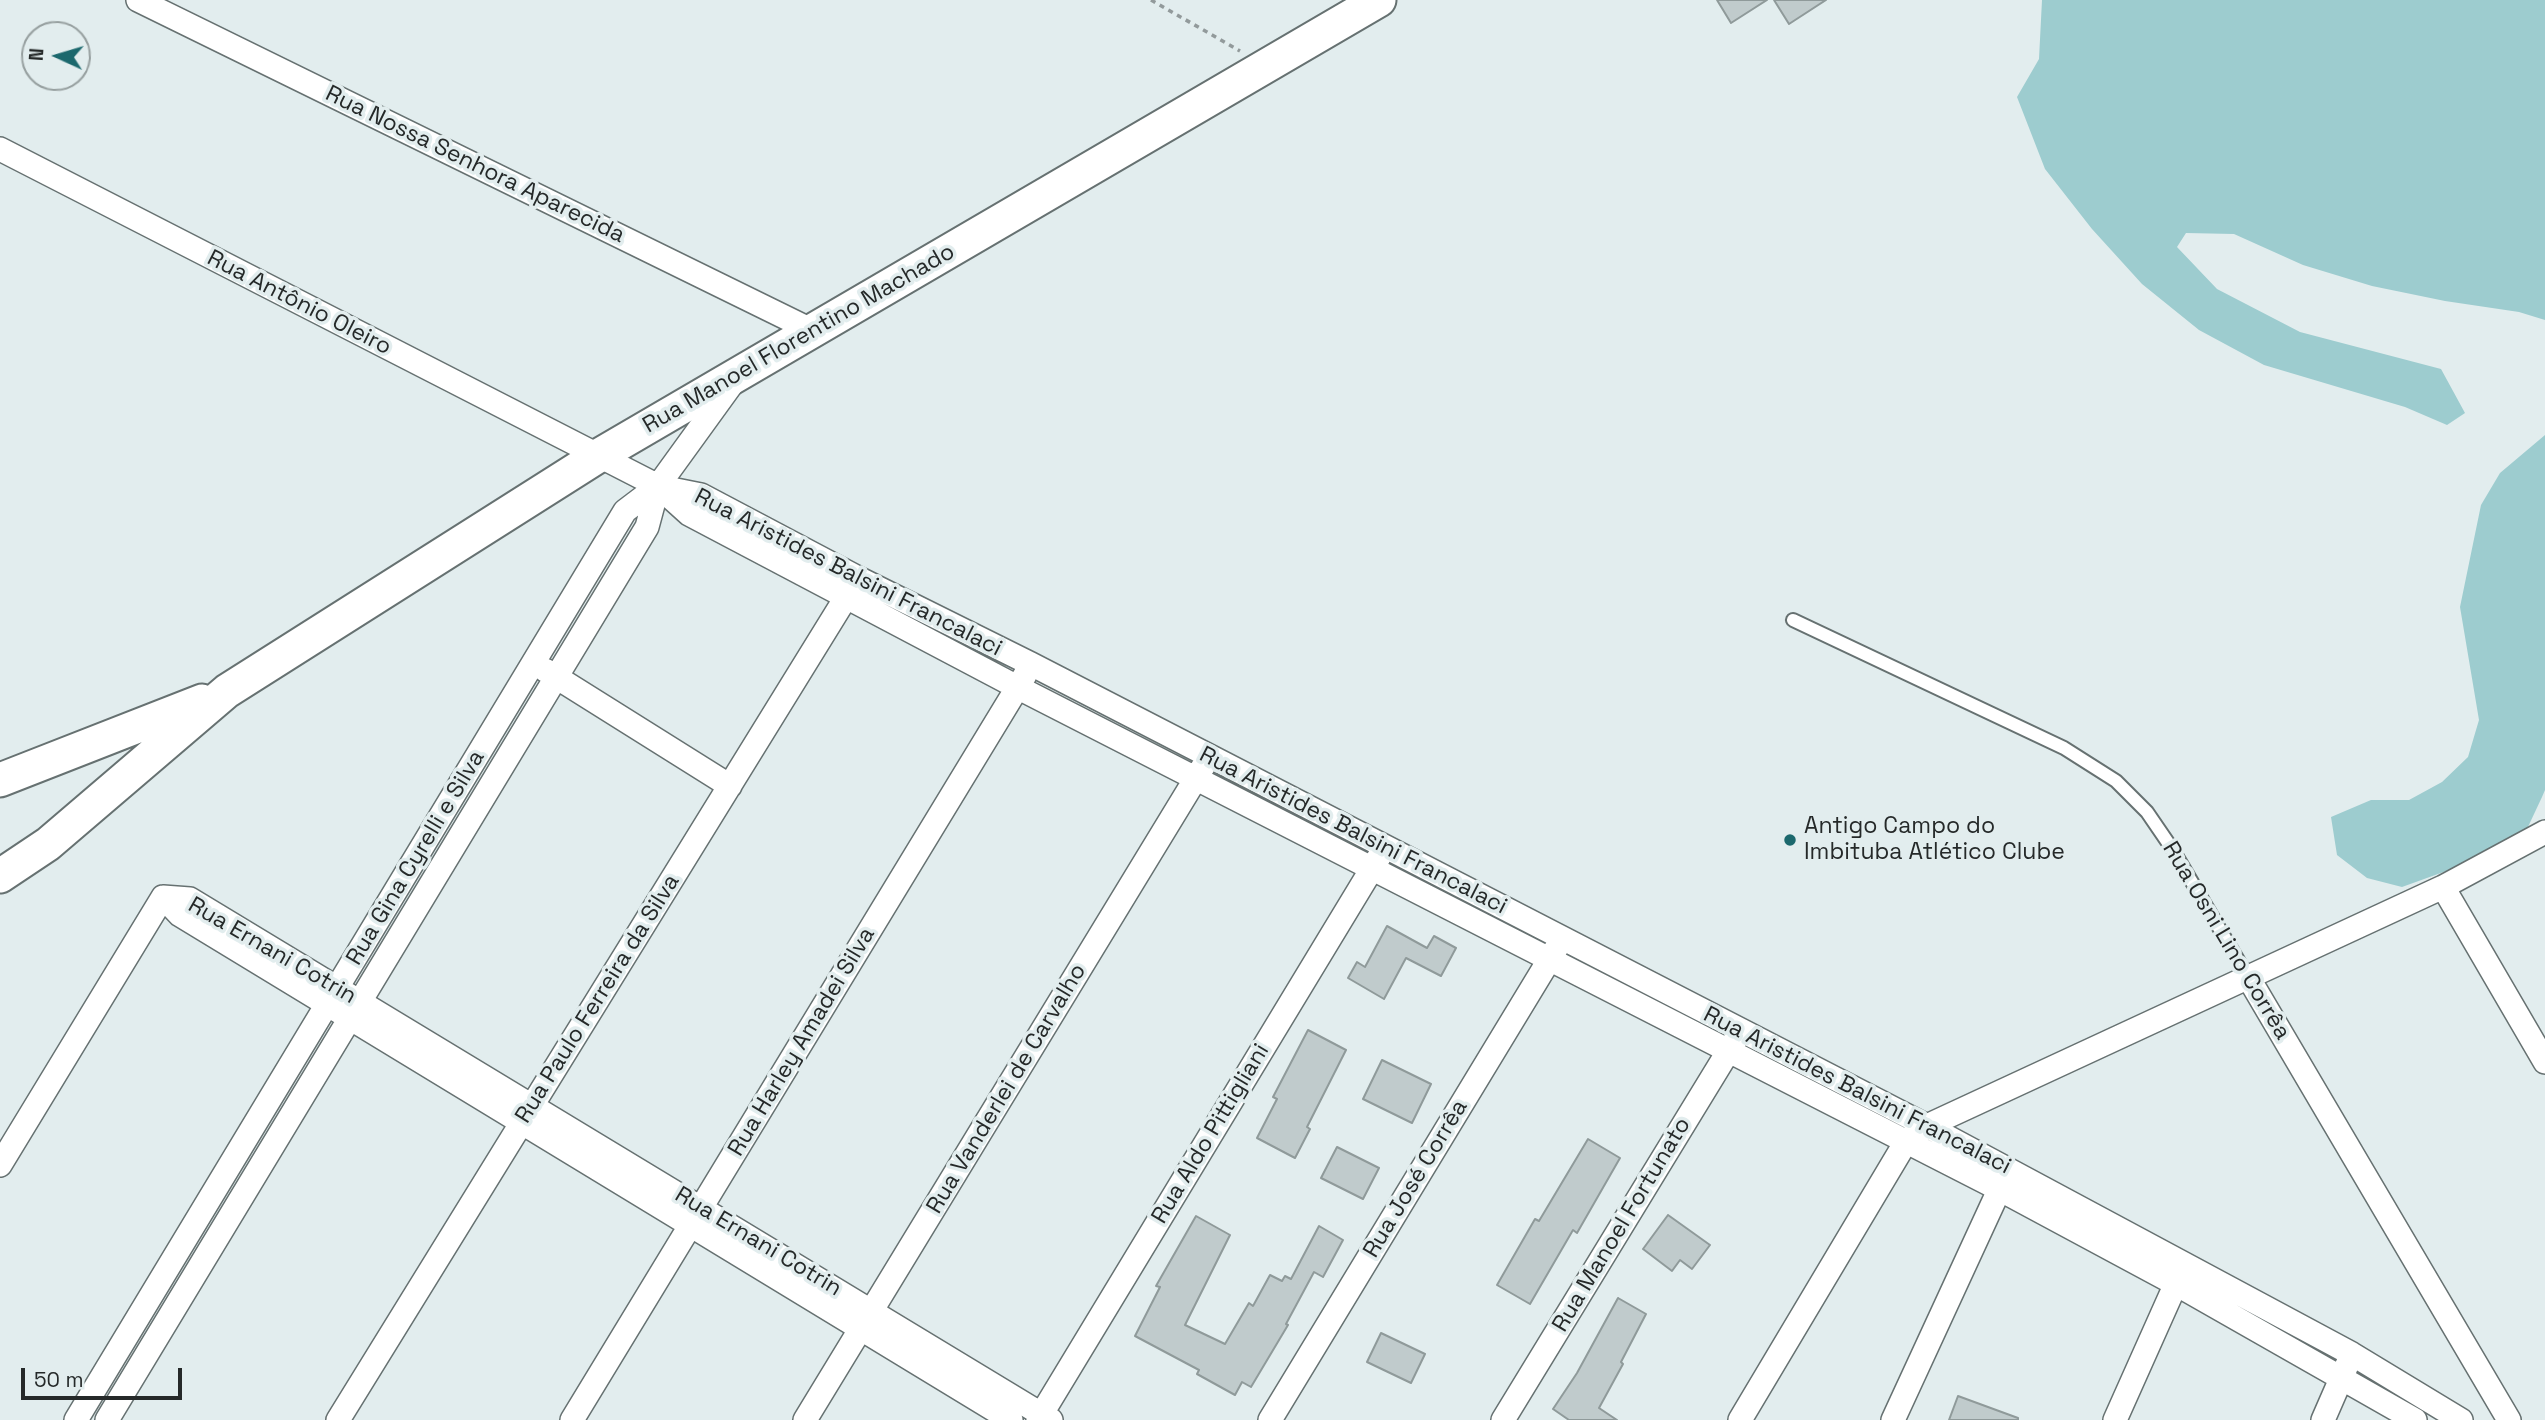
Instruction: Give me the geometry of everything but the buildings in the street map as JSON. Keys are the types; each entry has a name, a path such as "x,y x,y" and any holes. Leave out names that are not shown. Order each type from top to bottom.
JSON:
{"main road":[{"name":"Rua Manoel Florentino Machado","path":"0,876 48,844 227,691 598,456 1379,0"},
{"name":"Rua Manoel Florentino Machado","path":"0,780 227,691"}],"street":[{"name":"Rua Nossa Senhora Aparecida","path":"138,0 813,331"},
{"name":"Rua Antônio Oleiro","path":"0,149 658,486"},
{"name":"Rua Gina Cyrelli e Silva","path":"76,1420 625,511 658,486 740,373"},
{"name":"Rua Gina Cyrelli e Silva","path":"107,1420 647,527 658,486"},
{"name":"Rua Aristides Balsini Francalaci","path":"658,486 701,495 1927,1126 2004,1179 2176,1284 2415,1420"},
{"name":"Rua Aristides Balsini Francalaci","path":"658,486 690,514 1017,687 1907,1140 2004,1179 2185,1263 2352,1354 2461,1420"},
{"name":"Rua Paulo Ferreira da Silva","path":"338,1420 858,578"},
{"path":"533,663 730,786"},
{"name":"Rua Harley Amadei Silva","path":"572,1420 1031,664"},
{"name":"Rua Vanderlei de Carvalho","path":"805,1420 1208,757"},
{"path":"1740,1420 1907,1140 1927,1126 2443,887 2545,832"},
{"name":"Rua Aldo Pittigliani","path":"1044,1418 1384,848"},
{"path":"2443,887 2545,1062"},
{"name":"Rua Ernani Cotrin","path":"0,1164 163,897 190,899 355,1010 866,1320 1044,1418"},
{"name":"Rua José Corrêa","path":"1270,1420 1562,939"},
{"name":"Rua Osni Lino Corrêa","path":"2248,977 2509,1420"},
{"name":"Rua Manoel Fortunato","path":"1503,1420 1741,1031"},
{"path":"1894,1420 2004,1179"},
{"path":"2115,1420 2185,1263"},
{"name":"Rua Ernani Cotrin","path":"866,1320 1011,1420"},
{"path":"2323,1420 2352,1354"}],"lane":[{"name":"Rua Osni Lino Corrêa","path":"1793,620 2064,748 2116,781 2147,812 2173,850 2248,977"}],"path":[{"path":"1151,0 1266,66"}],"shaded area":[{"path":"2042,0 2545,0 2545,320 2519,312 2372,286 2303,265 2234,234 2186,233 2177,247 2217,289 2300,332 2441,369 2465,413 2447,425 2405,407 2264,365 2199,330 2142,284 2092,229 2045,169 2017,97 2039,59"},
{"path":"2545,435 2545,790 2527,829 2485,857 2402,887 2367,878 2337,855 2331,817 2371,800 2409,800 2442,782 2468,757 2479,720 2460,607 2481,505 2500,473"}],"place":[{"name":"Antigo Campo do Imbituba Atlético Clube","path":"1790,840"}]}
